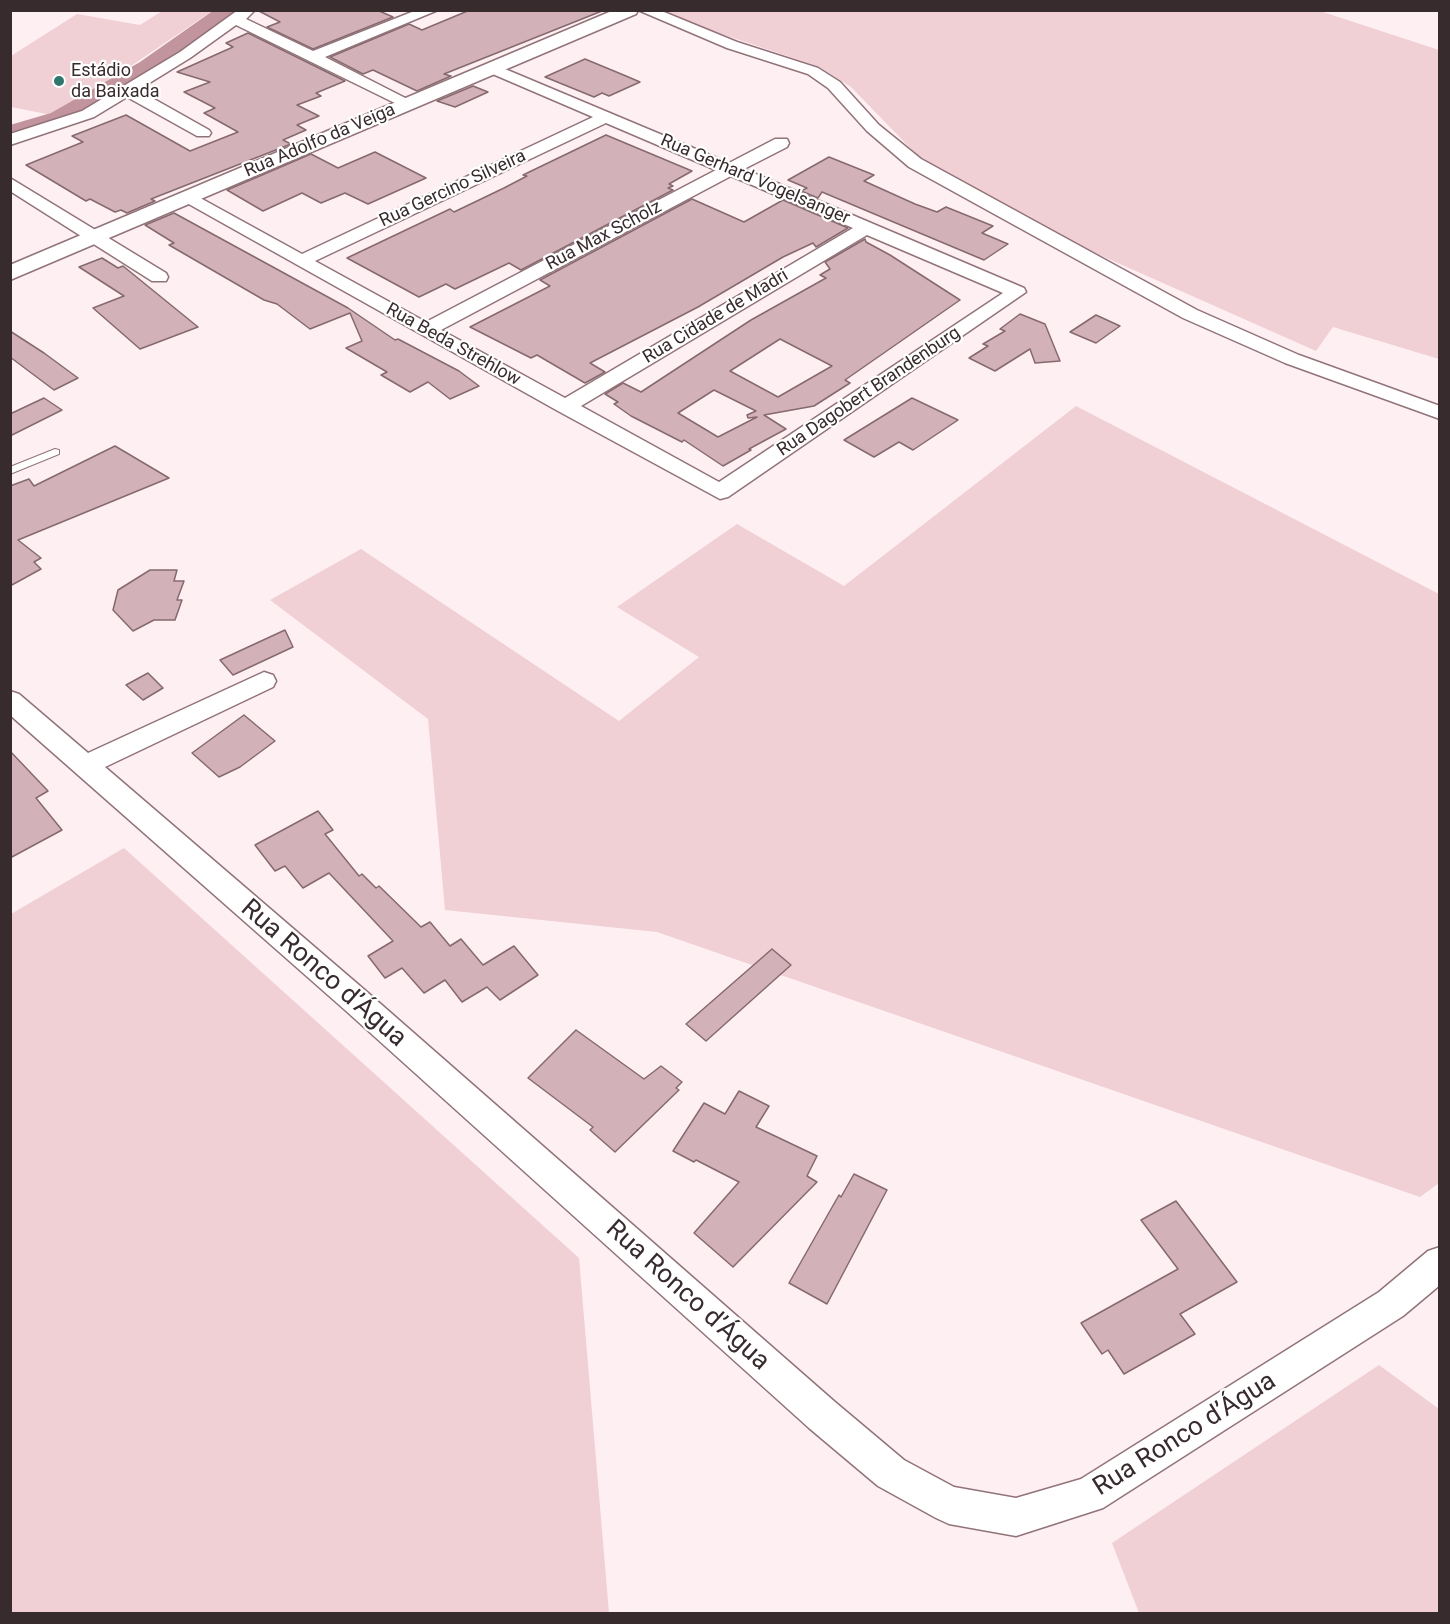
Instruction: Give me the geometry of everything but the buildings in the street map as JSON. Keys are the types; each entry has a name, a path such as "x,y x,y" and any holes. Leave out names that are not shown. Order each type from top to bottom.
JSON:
{"street":[{"path":"312,57 431,10"},
{"name":"Rua Adolfo da Veiga","path":"10,273 630,10"},
{"path":"645,10 732,45 813,71 834,85 873,128 915,163 1190,314 1284,355 1440,413"},
{"path":"10,140 88,114 185,55 241,15 312,57 409,104"},
{"name":"Rua Gerhard Vogelsanger","path":"493,69 1017,292"},
{"path":"127,90 203,133"},
{"name":"Rua Gercino Silveira","path":"301,261 606,117"},
{"name":"Rua Max Scholz","path":"426,330 781,143"},
{"path":"10,183 159,277"},
{"name":"Rua Beda Strehlow","path":"187,198 720,492"},
{"name":"Rua Cidade de Madri","path":"566,407 866,228"},
{"name":"Rua Dagobert Brandenburg","path":"720,492 1017,292"},
{"path":"84,766 264,681"},
{"name":"Rua Ronco d’Água","path":"10,700 356,1001 822,1415 891,1473 949,1505 1016,1517 1090,1496 1392,1304 1440,1263"}],"lane":[{"path":"10,471 55,452"}],"shaded area":[{"path":"1317,10 1439,50 1439,359 1333,327 1316,351 1084,248 960,183 916,154 851,87 820,67 653,11"},
{"name":"Estádio da Baixada","path":"162,11 212,11 57,116 11,107 11,56 77,14 140,25"},
{"path":"1076,406 1439,594 1439,1183 1420,1197 657,932 445,910 428,719 270,600 361,549 619,721 699,657 617,607 737,524 844,586"},
{"path":"124,848 579,1258 609,1613 11,1613 11,914"},
{"path":"1379,1365 1439,1409 1439,1613 1139,1613 1112,1543"}],"waterway":[{"path":"10,134 61,119 149,68 231,10"}],"place":[{"name":"Estádio da Baixada","path":"59,81"}]}
